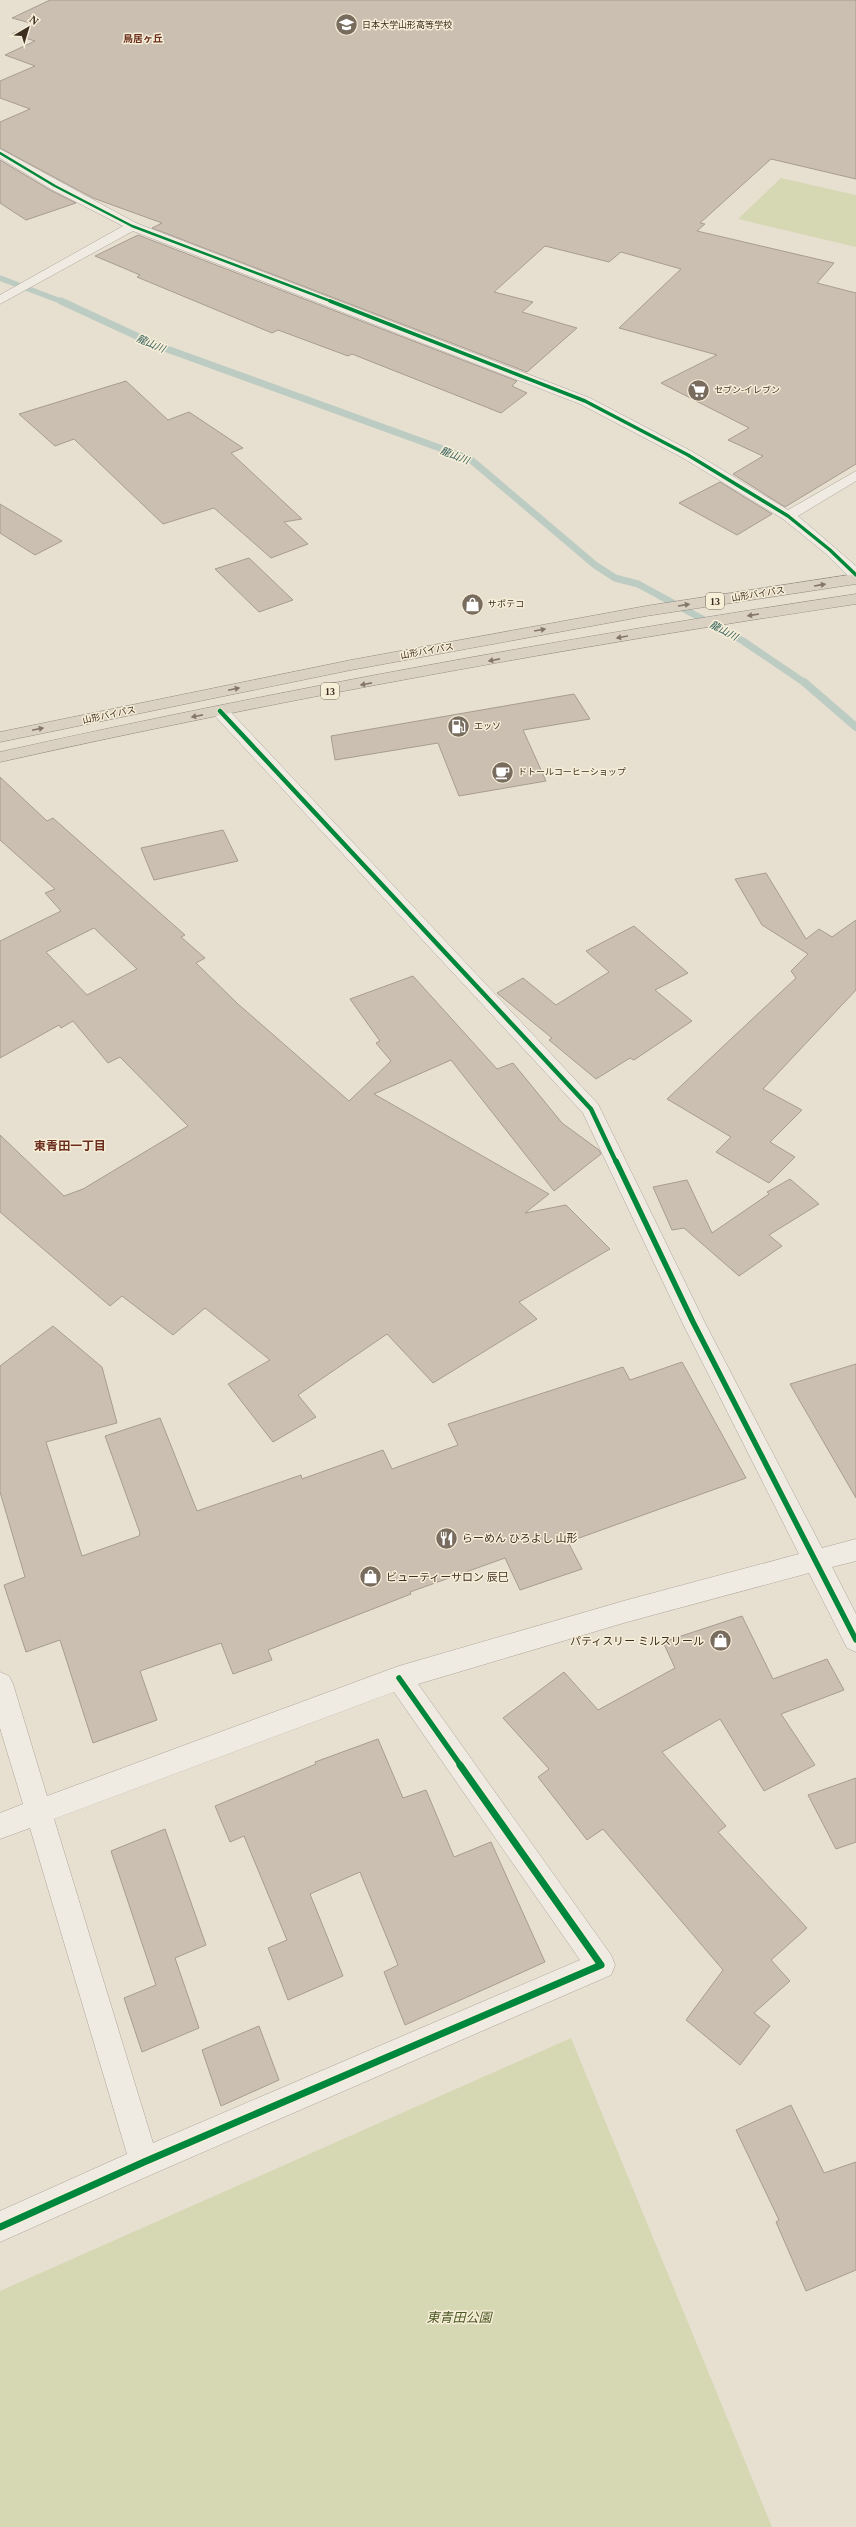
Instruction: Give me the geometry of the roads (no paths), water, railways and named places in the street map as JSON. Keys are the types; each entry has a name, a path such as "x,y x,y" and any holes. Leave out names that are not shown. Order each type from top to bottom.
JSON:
{"highway":[{"name":"山形バイパス","path":"0,737 351,665 646,611 856,579"},
{"name":"山形バイパス","path":"0,757 220,711 660,630 856,599"}],"street":[{"path":"0,153 55,186 132,226 440,343 585,401 688,455 788,516 856,575"},
{"path":"0,300 132,226"},
{"path":"788,516 856,475"},
{"path":"220,711 591,1110 694,1322 856,1640"},
{"path":"0,1826 399,1678 627,1611 856,1550"},
{"path":"0,2227 144,2162 601,1965 399,1678"},
{"path":"0,1684 144,2162"}],"waterway":[{"name":"龍山川","path":"0,278 63,302"},
{"name":"龍山川","path":"61,301 156,345 470,459 595,565 615,578 638,584 743,641 805,683"},
{"name":"龍山川","path":"804,682 856,727"}],"place":[{"name":"日本大学山形高等学校","path":"347,25"},
{"name":"セブン-イレブン","path":"699,390"},
{"name":"サポテコ","path":"473,604"},
{"name":"エッソ","path":"459,726"},
{"name":"ドトールコーヒーショップ","path":"502,772"},
{"name":"らーめん ひろよし 山形","path":"446,1538"},
{"name":"ビューティーサロン 辰巳","path":"371,1577"},
{"name":"パティスリー ミルスリール","path":"720,1641"}],"district":[{"name":"鳥居ヶ丘","path":"143,38"},
{"name":"東青田一丁目","path":"70,1146"}],"park label":[{"name":"東青田公園","path":"459,2317"}]}
